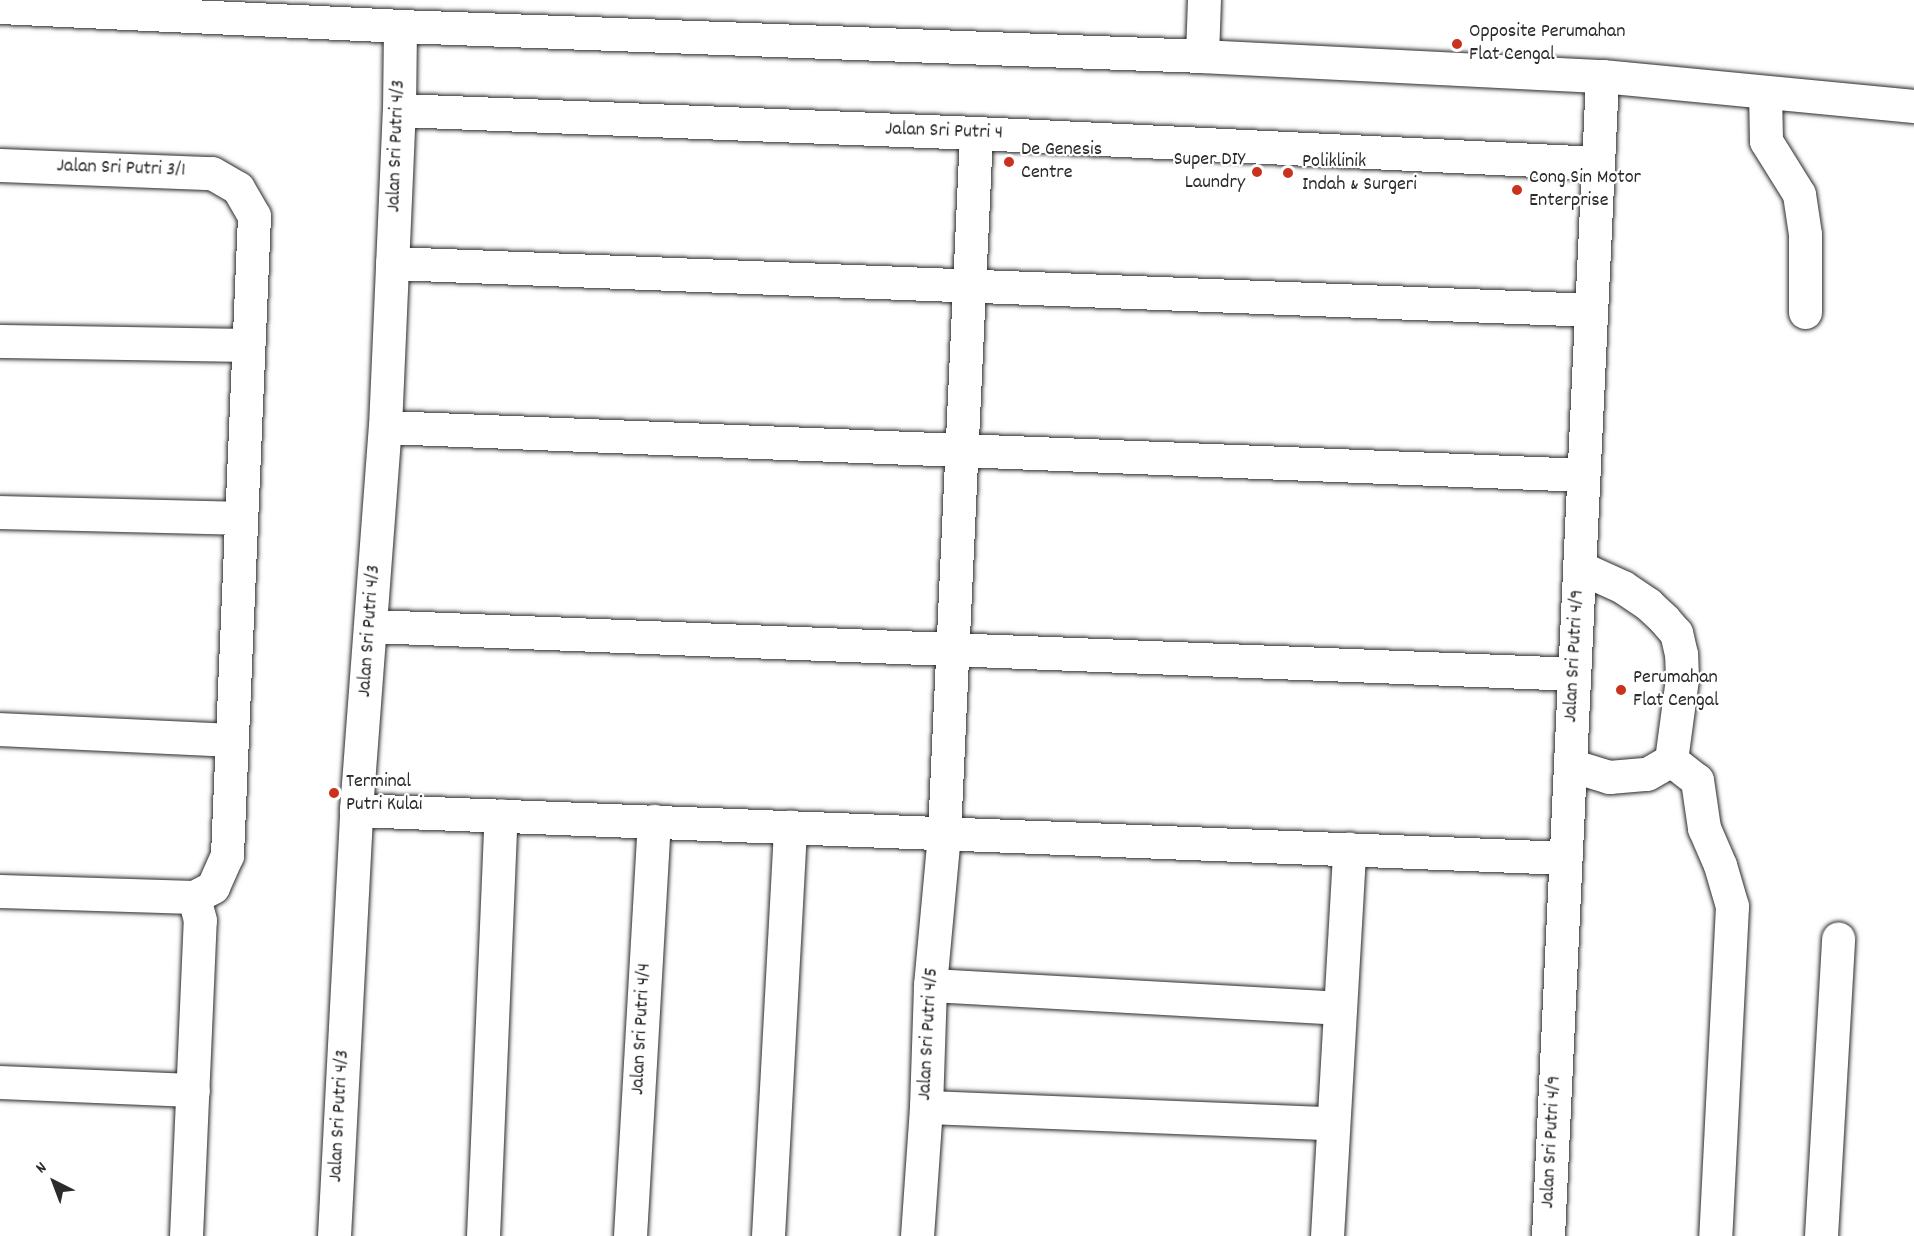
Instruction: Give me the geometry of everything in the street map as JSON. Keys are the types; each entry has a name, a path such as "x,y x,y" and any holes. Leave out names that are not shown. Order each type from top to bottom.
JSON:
{"street":[{"path":"1202,56 1204,0"},
{"path":"0,7 49,4 400,26 1202,56 1602,76 1914,106"},
{"name":"Jalan Sri Putri 4/3","path":"334,1236 356,810 385,427 399,110 400,26"},
{"name":"Jalan Sri Putri 4/9","path":"1548,1236 1602,76"},
{"path":"1765,92 1766,141 1799,194 1805,234 1805,312"},
{"name":"Jalan Sri Putri 4","path":"399,110 976,133 1598,163"},
{"name":"Jalan Sri Putri 4/5","path":"917,1236 926,1107 930,985 944,833 976,133"},
{"name":"Jalan Sri Putri 3/1","path":"0,165 212,173 237,188 254,216 248,345"},
{"path":"392,263 1591,310"},
{"path":"0,341 248,345 227,855 213,887 194,897 0,891"},
{"path":"385,427 1583,475"},
{"path":"0,512 241,518"},
{"path":"1579,567 1623,587 1648,604 1676,633 1681,654 1682,679 1671,760"},
{"path":"371,626 1574,674"},
{"path":"0,729 232,740"},
{"path":"1570,765 1609,777 1647,774 1671,760"},
{"path":"1671,760 1697,780 1704,828 1720,866 1732,906 1715,1236"},
{"path":"356,810 1565,858"},
{"path":"483,1236 501,815"},
{"name":"Jalan Sri Putri 4/4","path":"630,1236 654,821"},
{"path":"768,1236 790,827"},
{"path":"1327,1236 1349,849"},
{"path":"186,1236 201,920 194,897"},
{"path":"1821,1236 1838,938"},
{"path":"930,985 1339,1008"},
{"path":"0,1082 193,1090"},
{"path":"926,1107 1332,1123"}],"place":[{"name":"Opposite Perumahan Flat Cengal","path":"1457,44"},
{"name":"De Genesis Centre","path":"1009,162"},
{"name":"Super DIY Laundry","path":"1257,172"},
{"name":"Poliklinik Indah & Surgeri","path":"1288,173"},
{"name":"Cong Sin Motor Enterprise","path":"1517,190"},
{"name":"Perumahan Flat Cengal","path":"1621,690"},
{"name":"Terminal Putri Kulai","path":"334,793"}]}
